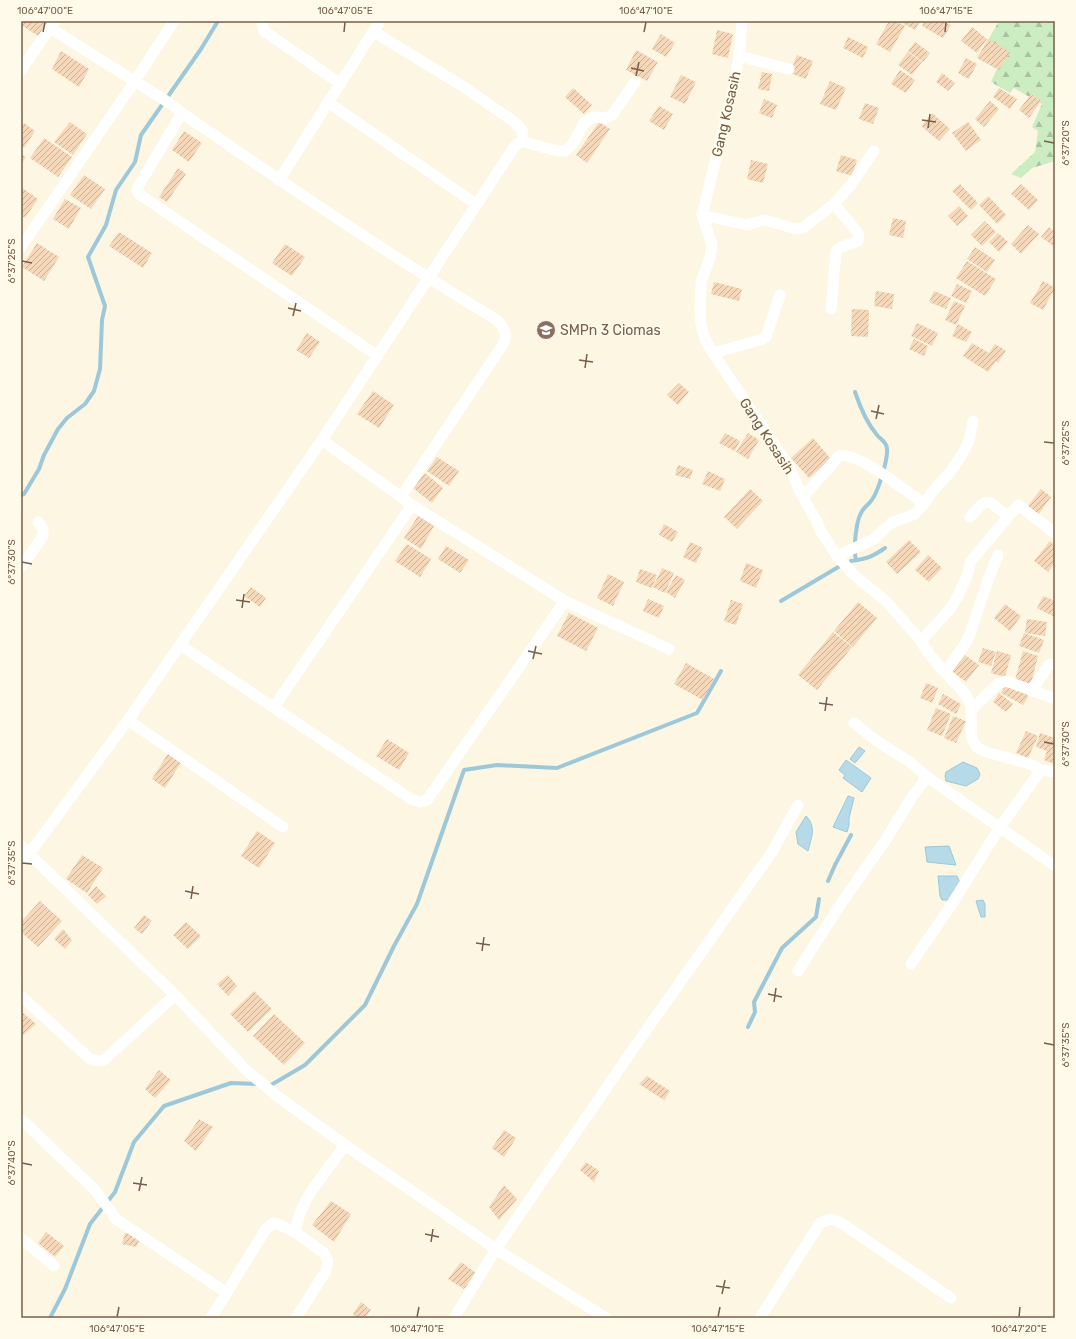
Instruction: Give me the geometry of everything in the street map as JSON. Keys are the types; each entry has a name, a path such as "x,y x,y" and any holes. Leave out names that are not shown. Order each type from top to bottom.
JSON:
{"street":[{"path":"21,247 135,81 174,21"},
{"path":"262,21 264,31 341,84"},
{"path":"279,180 380,21"},
{"name":"Gang Kosasih","path":"742,21 739,56 702,215 712,244 710,258 701,282 701,326 705,339 712,353 786,463 820,530 854,575 887,602 969,700 971,710 970,725 977,748 1030,764 1041,770 1055,772"},
{"path":"21,70 52,24 158,95 279,180 428,279 497,320 505,331 505,339 500,349 401,497"},
{"path":"374,32 464,88 513,121 522,130 524,142"},
{"path":"739,56 789,69"},
{"path":"606,1318 496,1249 345,1145 277,1096 248,1072 175,995 24,853 128,720 322,440 515,146 520,143 530,142 557,151 565,151 572,145 584,123 593,117 606,118 612,115 635,82"},
{"path":"329,103 476,204"},
{"path":"182,113 138,185 137,190 139,194 378,356"},
{"path":"702,215 747,226 765,220 796,229 803,228 834,204 850,186 874,151"},
{"path":"831,309 836,251 841,247 858,241 859,237 858,233 834,204"},
{"path":"712,353 766,337 780,295"},
{"path":"840,555 874,539 891,522 915,514 952,470 961,456 968,441 973,422"},
{"path":"322,440 412,505 565,601 669,649"},
{"path":"802,497 839,456 844,455 860,461 883,473 924,504"},
{"path":"970,517 982,504 986,502 990,503 1008,516"},
{"path":"274,707 412,505"},
{"path":"921,641 950,609 958,596 967,576 970,561 1018,505 1055,533"},
{"path":"21,567 43,536 43,529 38,522"},
{"path":"945,672 964,646 970,634 998,554"},
{"path":"180,645 411,799 420,802 428,800 565,601"},
{"path":"1031,691 1049,665 1055,664"},
{"path":"971,710 1002,682 1006,682 1055,699"},
{"path":"128,720 283,827"},
{"path":"854,723 878,742 910,762 927,777 1055,866"},
{"path":"911,964 950,907 1000,828 1041,770"},
{"path":"798,971 838,908 885,841 912,797 927,777"},
{"path":"454,1318 496,1249 631,1052 772,852 798,804"},
{"path":"21,996 89,1058 100,1061 104,1060 175,995"},
{"path":"21,1119 96,1191 116,1219 227,1293"},
{"path":"295,1232 300,1213 308,1196 345,1145"},
{"path":"760,1318 820,1223 830,1219 840,1222 951,1298"},
{"path":"211,1318 266,1229 274,1223 295,1232 324,1253 328,1261 326,1271 296,1318"},
{"path":"21,1238 54,1266"}],"green space":[{"path":"999,21 1055,21 1055,161 1032,168 1021,178 1011,174 1035,152 1038,131 1032,127 1042,104 1014,88 1010,93 991,82 997,69 978,58"}],"water":[{"path":"859,747 865,751 855,763 850,759"},
{"path":"846,760 871,778 862,792 843,778 845,775 839,770"},
{"path":"963,762 977,768 980,774 978,779 966,786 946,781 946,772"},
{"path":"848,796 854,798 847,832 833,827"},
{"path":"806,816 812,828 812,837 808,851 798,844 796,832"},
{"path":"949,846 956,865 927,862 925,847"},
{"path":"938,876 957,876 960,883 949,900 942,900 940,896"},
{"path":"983,900 985,904 985,917 981,917 976,901"}],"building":[{"path":"22,21 48,21 40,37 21,25"},
{"path":"889,21 896,21 905,26 890,52 876,44"},
{"path":"899,21 920,21 915,30"},
{"path":"925,21 943,21 951,25 943,38 922,26"},
{"path":"972,27 987,39 977,53 961,41"},
{"path":"717,30 733,34 728,58 712,54"},
{"path":"661,34 675,43 666,57 652,49"},
{"path":"848,37 868,47 863,58 843,48"},
{"path":"988,39 1010,52 999,70 977,58"},
{"path":"915,42 930,53 923,62 908,51"},
{"path":"636,50 658,62 647,81 626,70"},
{"path":"61,51 89,69 79,87 52,69"},
{"path":"908,52 922,62 912,75 898,65"},
{"path":"797,55 813,61 806,79 790,73"},
{"path":"966,58 977,64 969,79 958,73"},
{"path":"900,70 915,80 906,93 891,84"},
{"path":"762,72 772,74 769,91 758,89"},
{"path":"942,73 955,83 948,91 936,82"},
{"path":"681,75 696,82 685,104 670,97"},
{"path":"830,81 846,88 836,110 820,104"},
{"path":"573,88 592,105 584,114 565,97"},
{"path":"999,88 1017,99 1010,109 993,97"},
{"path":"1031,94 1041,101 1029,118 1019,110"},
{"path":"764,99 777,105 772,118 759,113"},
{"path":"990,101 999,109 984,127 975,119"},
{"path":"865,103 879,108 873,124 859,119"},
{"path":"659,106 673,114 664,130 649,121"},
{"path":"932,113 950,129 939,141 921,126"},
{"path":"70,122 87,134 73,155 54,142"},
{"path":"599,122 610,129 587,163 576,155"},
{"path":"968,122 981,140 966,151 952,133"},
{"path":"24,123 35,131 24,148 21,146 21,128"},
{"path":"184,131 202,143 189,162 172,150"},
{"path":"44,138 72,157 58,177 30,158"},
{"path":"21,154 26,157 21,165"},
{"path":"841,155 857,160 852,176 836,171"},
{"path":"751,160 768,164 763,183 747,179"},
{"path":"178,168 186,174 167,202 159,197"},
{"path":"84,175 105,189 91,209 70,195"},
{"path":"960,184 978,203 971,210 952,191"},
{"path":"1021,184 1038,200 1029,210 1011,194"},
{"path":"21,187 38,199 25,218 21,215"},
{"path":"988,196 1006,215 997,224 979,205"},
{"path":"65,199 81,208 69,229 53,219"},
{"path":"959,206 968,216 957,226 948,216"},
{"path":"893,218 906,221 903,238 889,235"},
{"path":"985,221 996,232 982,246 971,235"},
{"path":"1028,225 1039,234 1021,254 1011,244"},
{"path":"1049,227 1055,232 1055,247 1041,237"},
{"path":"119,232 152,253 143,268 109,246"},
{"path":"998,233 1008,242 999,252 989,242"},
{"path":"37,243 59,257 44,281 22,267"},
{"path":"285,244 305,257 292,276 272,263"},
{"path":"975,247 995,260 987,272 967,259"},
{"path":"967,261 996,279 985,296 956,278"},
{"path":"1043,281 1055,288 1043,310 1030,303"},
{"path":"714,282 742,289 739,301 711,294"},
{"path":"957,284 972,291 966,303 951,296"},
{"path":"876,291 894,294 892,309 874,306"},
{"path":"934,291 951,298 946,309 929,302"},
{"path":"954,301 965,306 956,325 945,320"},
{"path":"852,309 869,310 868,337 851,336"},
{"path":"917,323 938,333 932,346 911,336"},
{"path":"958,324 972,332 966,342 952,336"},
{"path":"307,333 320,342 309,358 296,350"},
{"path":"914,339 928,346 924,356 909,349"},
{"path":"972,343 989,353 995,344 1006,351 998,363 996,361 988,372 963,356"},
{"path":"679,383 689,392 678,405 667,395"},
{"path":"373,391 394,405 379,428 357,414"},
{"path":"725,433 740,441 735,451 719,443"},
{"path":"748,433 759,440 748,459 736,452"},
{"path":"813,438 831,459 809,478 791,458"},
{"path":"437,457 459,471 449,486 427,471"},
{"path":"678,465 693,470 690,479 675,475"},
{"path":"708,471 725,479 720,491 702,484"},
{"path":"425,473 443,488 432,503 413,488"},
{"path":"750,489 763,501 737,529 724,517"},
{"path":"1041,489 1051,497 1038,515 1027,507"},
{"path":"418,516 434,526 421,549 404,538"},
{"path":"664,524 678,532 672,542 659,535"},
{"path":"909,540 921,552 897,574 886,562"},
{"path":"1050,541 1055,546 1055,563 1048,572 1034,561"},
{"path":"690,542 703,548 696,563 683,557"},
{"path":"407,544 431,559 420,577 395,561"},
{"path":"446,546 469,560 460,573 438,559"},
{"path":"928,555 942,568 929,582 915,570"},
{"path":"746,563 763,570 756,588 740,581"},
{"path":"662,568 674,573 665,593 653,587"},
{"path":"640,569 657,575 652,588 636,582"},
{"path":"608,574 624,582 613,606 597,598"},
{"path":"676,575 685,580 675,598 666,592"},
{"path":"251,587 266,598 260,607 244,596"},
{"path":"1043,596 1055,601 1055,617 1037,608"},
{"path":"648,599 664,606 659,618 643,611"},
{"path":"731,600 743,604 736,625 724,621"},
{"path":"858,602 877,618 853,647 834,631"},
{"path":"1005,604 1021,616 1010,631 994,618"},
{"path":"569,613 598,628 586,651 557,636"},
{"path":"1027,619 1047,622 1045,636 1025,633"},
{"path":"833,632 852,647 817,690 798,675"},
{"path":"1024,633 1044,640 1039,653 1019,646"},
{"path":"983,648 996,652 991,666 978,662"},
{"path":"997,651 1011,655 1005,677 991,673"},
{"path":"1023,651 1038,656 1031,684 1015,680"},
{"path":"965,655 979,665 966,682 952,671"},
{"path":"686,663 714,679 703,700 674,684"},
{"path":"926,683 938,688 932,703 920,698"},
{"path":"1006,683 1029,695 1023,705 1001,693"},
{"path":"999,693 1013,704 1006,712 993,702"},
{"path":"943,694 961,704 956,714 938,704"},
{"path":"936,708 951,714 942,736 927,730"},
{"path":"953,716 966,721 956,743 944,738"},
{"path":"1026,731 1038,736 1028,758 1016,753"},
{"path":"1040,733 1055,738 1054,764 1044,760 1047,751 1036,747"},
{"path":"387,739 409,753 399,770 376,756"},
{"path":"169,752 182,761 165,788 152,779"},
{"path":"257,831 275,843 259,868 241,856"},
{"path":"82,855 103,868 87,893 66,879"},
{"path":"96,886 106,896 97,904 88,895"},
{"path":"40,901 62,921 38,947 21,932 21,922"},
{"path":"144,915 152,921 142,934 134,928"},
{"path":"186,922 201,936 188,949 173,935"},
{"path":"63,929 72,940 65,949 54,939"},
{"path":"228,975 237,986 228,996 217,984"},
{"path":"254,991 272,1009 248,1032 230,1014"},
{"path":"21,1011 36,1024 21,1037"},
{"path":"274,1014 305,1043 284,1065 253,1036"},
{"path":"159,1070 171,1080 155,1098 145,1089"},
{"path":"647,1076 670,1091 664,1100 639,1084"},
{"path":"199,1119 213,1127 196,1151 184,1141"},
{"path":"504,1130 516,1138 504,1157 492,1148"},
{"path":"586,1162 599,1171 594,1182 580,1170"},
{"path":"504,1185 517,1199 499,1220 489,1207"},
{"path":"331,1201 351,1214 334,1242 312,1225"},
{"path":"46,1232 64,1246 55,1257 38,1243"},
{"path":"125,1233 141,1237 136,1247 122,1244"},
{"path":"461,1262 476,1273 464,1289 448,1279"},
{"path":"361,1302 371,1310 365,1318 357,1318 353,1314"}],"waterway":[{"path":"21,495 24,494 39,469 44,455 58,429 67,418 85,404 94,391 100,369 102,320 105,306 88,257 106,225 116,190 135,162 141,135 201,49 218,21"},
{"path":"855,392 867,420 887,447 884,468 877,491 859,517 855,543 856,560"},
{"path":"851,561 869,557 885,548"},
{"path":"781,601 840,566"},
{"path":"268,1085 271,1085 305,1065 365,1005 394,946 417,904 464,770 497,765 557,768 697,713 721,671"},
{"path":"828,881 851,835"},
{"path":"748,1027 755,1012 754,1002 782,948 816,917 819,899"},
{"path":"50,1318 65,1289 90,1224 115,1192 134,1142 164,1106 231,1083 259,1084"}],"place":[{"name":"SMPn 3 Ciomas","path":"546,330"}]}
